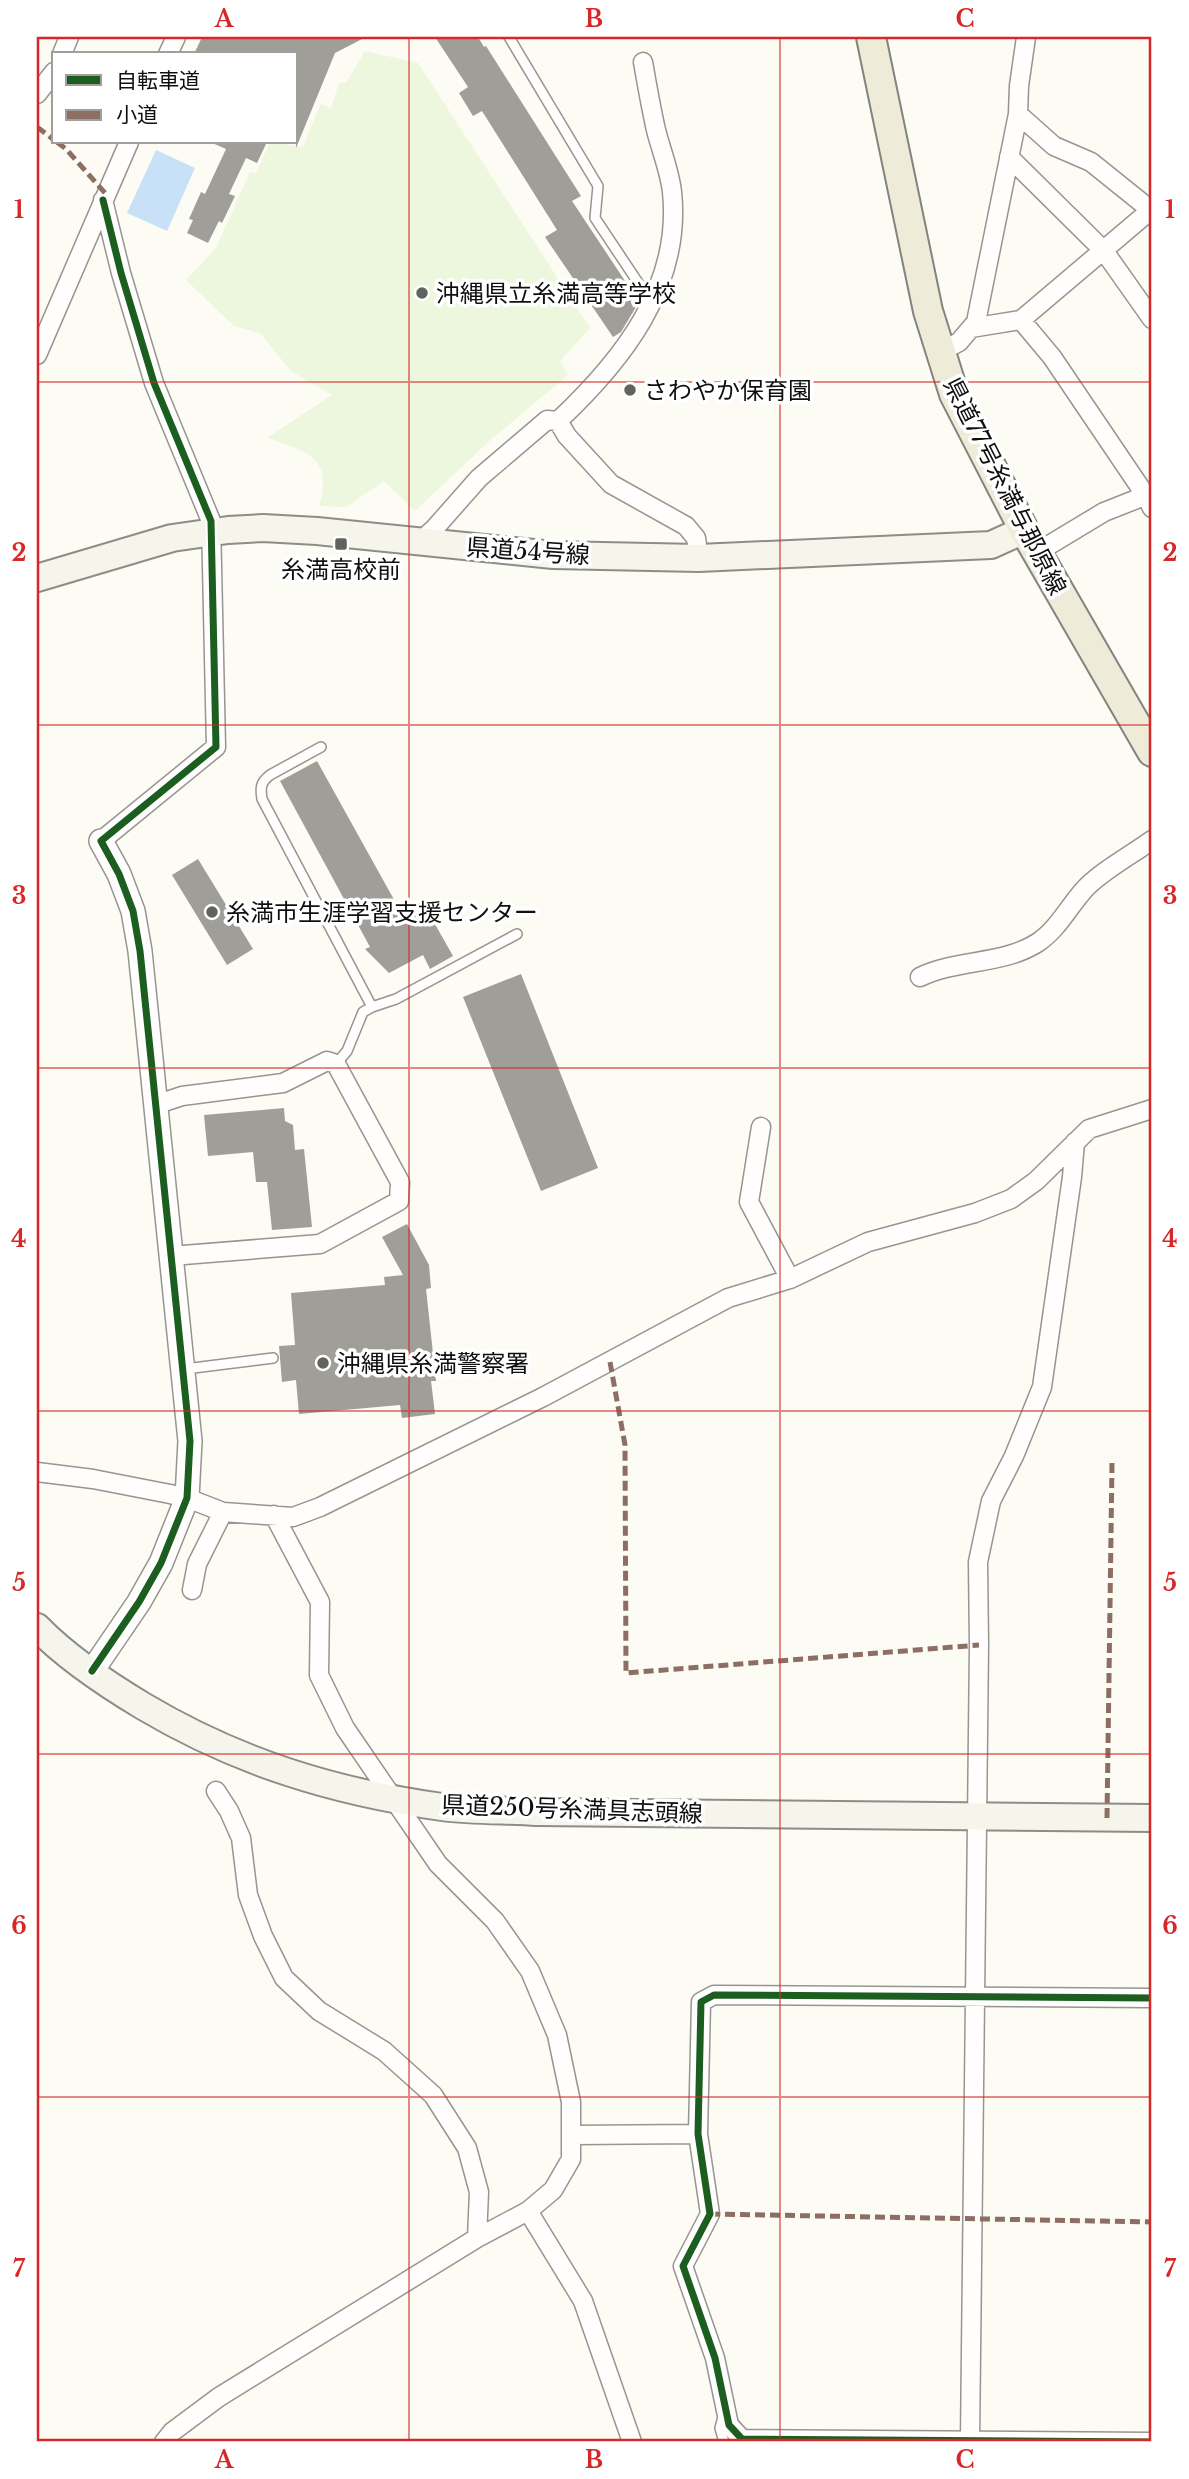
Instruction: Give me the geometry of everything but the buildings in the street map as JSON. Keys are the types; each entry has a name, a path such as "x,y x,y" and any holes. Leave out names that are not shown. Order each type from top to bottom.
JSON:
{"main road":[{"name":"県道77号糸満与那原線","path":"872,37 922,286 940,352 960,405 1030,542 1152,751"},
{"name":"県道54号線","path":"37,578 155,542 211,532 263,528 553,555 699,558 1030,542"},
{"name":"県道250号糸満具志頭線","path":"37,1627 113,1688 186,1732 223,1749 304,1779 395,1800 445,1807 537,1812 1152,1818"}],"street":[{"path":"940,352 959,342 976,322 1017,114 1026,37"},
{"path":"558,421 619,356 645,318 665,273 672,225 672,191 653,117 643,62"},
{"path":"37,94 52,75"},
{"path":"971,328 1021,320 1152,210 1091,162 1054,146 1017,114"},
{"path":"37,355 128,144"},
{"path":"1009,157 1104,251 1152,319"},
{"path":"92,1671 139,1602 161,1563 187,1498 190,1441 140,951 133,911 119,874 102,841 216,747 211,521 154,383 121,273 103,200"},
{"path":"1021,320 1052,358 1150,499 1104,512 1030,542"},
{"path":"419,542 479,478 547,419 558,421 567,436 611,484 686,526 696,538 699,558"},
{"path":"920,976 937,969 1007,956 1039,942 1053,929 1085,888 1152,840"},
{"path":"155,1105 182,1096 283,1083 327,1061 336,1064 400,1182 399,1201 320,1244 171,1256"},
{"path":"38,1470 187,1498 223,1512 293,1517 320,1507 543,1397 728,1298 790,1279 867,1242 975,1213 1011,1199 1036,1181 1089,1129 1152,1109"},
{"path":"761,1128 749,1202 790,1279"},
{"path":"970,2441 978,1562 991,1501 1014,1456 1042,1387 1075,1142"},
{"path":"192,1590 197,1564 223,1512"},
{"path":"164,2442 172,2432 219,2397 477,2238 528,2211 553,2190 571,2159 571,2102 556,2035 530,1970 495,1921 438,1864 345,1728 319,1675 320,1602 274,1515"},
{"path":"216,1791 241,1838 248,1895 263,1936 285,1978 319,2011 384,2051 433,2095 467,2148 479,2192 477,2238"},
{"path":"1152,1998 714,1995 701,2002 698,2134 710,2214 683,2266 715,2358 729,2425 741,2439 1152,2442"},
{"path":"571,2135 698,2134"},
{"path":"528,2211 583,2301 632,2442"}],"lane":[{"path":"509,37 598,186 595,218 652,303"},
{"path":"321,747 270,775 260,789 262,799 372,1007"},
{"path":"336,1064 347,1051 362,1012 396,999 517,934"},
{"path":"183,1369 273,1357"},
{"path":"724,2442 720,2428 725,2407"}],"green space":[{"name":"沖縄県立糸満高等学校","path":"365,51 418,63 590,328 560,361 568,375 487,443 415,511 384,481 346,507 319,506 323,477 313,458 294,447 267,438 332,395 291,371 260,333 234,326 186,280 216,248 250,172 256,173 269,144 303,147 320,104 331,108 339,83 346,83"}],"water":[{"path":"156,150 195,168 167,231 127,213"}],"marked path":[{"path":"37,127 52,138"},
{"path":"60,144 106,194"},
{"path":"610,1362 625,1445 626,1673 979,1645"},
{"path":"1107,1818 1112,1463"},
{"path":"710,2214 1152,2222"}],"cycle path":[{"path":"92,1671 139,1602 161,1563 187,1498 190,1441 140,951 133,911 119,874 101,841 216,747 211,521 154,383 121,273 103,200"},
{"path":"1152,1998 714,1995 701,2002 698,2134 710,2214 683,2266 715,2358 729,2425 742,2439 1152,2442"}],"place":[{"name":"沖縄県立糸満高等学校","path":"422,293"},
{"name":"さわやか保育園","path":"630,390"},
{"name":"糸満高校前","path":"341,544"},
{"name":"糸満市生涯学習支援センター","path":"212,912"},
{"name":"沖縄県糸満警察署","path":"323,1363"}]}
